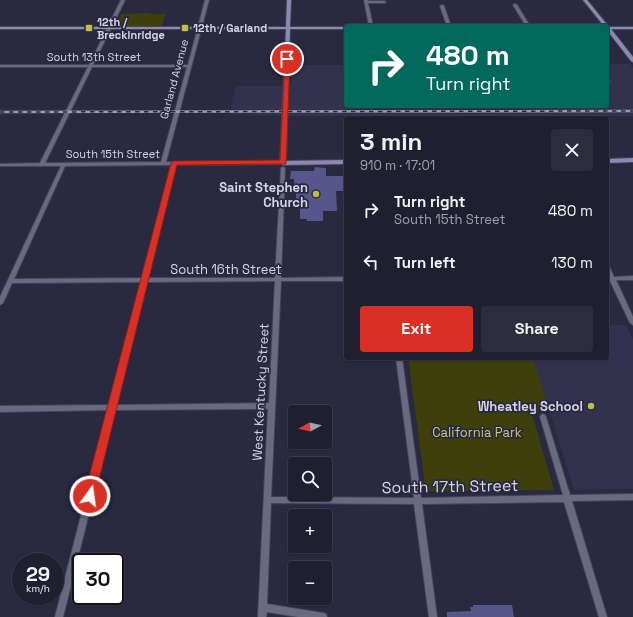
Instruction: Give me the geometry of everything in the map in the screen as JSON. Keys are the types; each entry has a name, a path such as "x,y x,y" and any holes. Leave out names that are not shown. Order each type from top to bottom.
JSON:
{"street":[{"path":"42,164 123,0"},
{"name":"Garland Avenue","path":"164,163 206,0"},
{"name":"West Kentucky Street","path":"262,617 290,0"},
{"path":"585,0 605,24"},
{"path":"371,24 366,1 384,2"},
{"path":"515,5 527,24"},
{"path":"442,6 448,24"},
{"path":"609,27 633,28"},
{"path":"0,28 344,28"},
{"path":"609,30 633,60"},
{"name":"South 13th Street","path":"0,66 188,66"},
{"path":"609,161 633,160"},
{"name":"South 15th Street","path":"0,165 174,163 283,165 344,162"},
{"path":"59,617 174,163"},
{"path":"0,303 64,164"},
{"path":"633,278 609,278 633,323"},
{"name":"South 16th Street","path":"10,281 344,279"},
{"path":"400,360 433,617"},
{"path":"0,409 272,406"},
{"path":"543,417 603,617"},
{"name":"South 17th Street","path":"268,500 418,501 633,497"},
{"path":"263,607 323,617"}],"shaded area":[{"path":"609,64 630,64 633,68 633,116 290,116 230,114 235,86 291,86 293,65 344,65 344,108 609,108"},
{"name":"Wheatley School","path":"609,325 626,325 633,340 633,489 574,490 534,360 609,360"}],"green space":[{"path":"121,14 166,14 161,27 115,27"},
{"name":"California Park","path":"408,360 534,360 549,409 531,410 554,490 426,491"}],"building":[{"name":"Saint Stephen Church","path":"315,167 326,168 326,176 344,176 344,191 336,191 337,211 323,211 323,221 307,221 307,219 300,219 300,207 299,203 296,203 296,187 294,187 294,179 290,179 291,171 314,171"},
{"path":"473,605 512,605 514,617 447,617 447,612 471,611 470,607 473,607"}],"railway":[{"path":"0,112 633,111"}],"place":[{"name":"12th / Breckinridge","path":"89,28"},
{"name":"12th / Garland","path":"185,28"},
{"name":"Saint Stephen Church","path":"316,194"},
{"name":"Wheatley School","path":"591,406"}],"route":[{"path":"90,496 174,163 283,162 287,59"}]}
